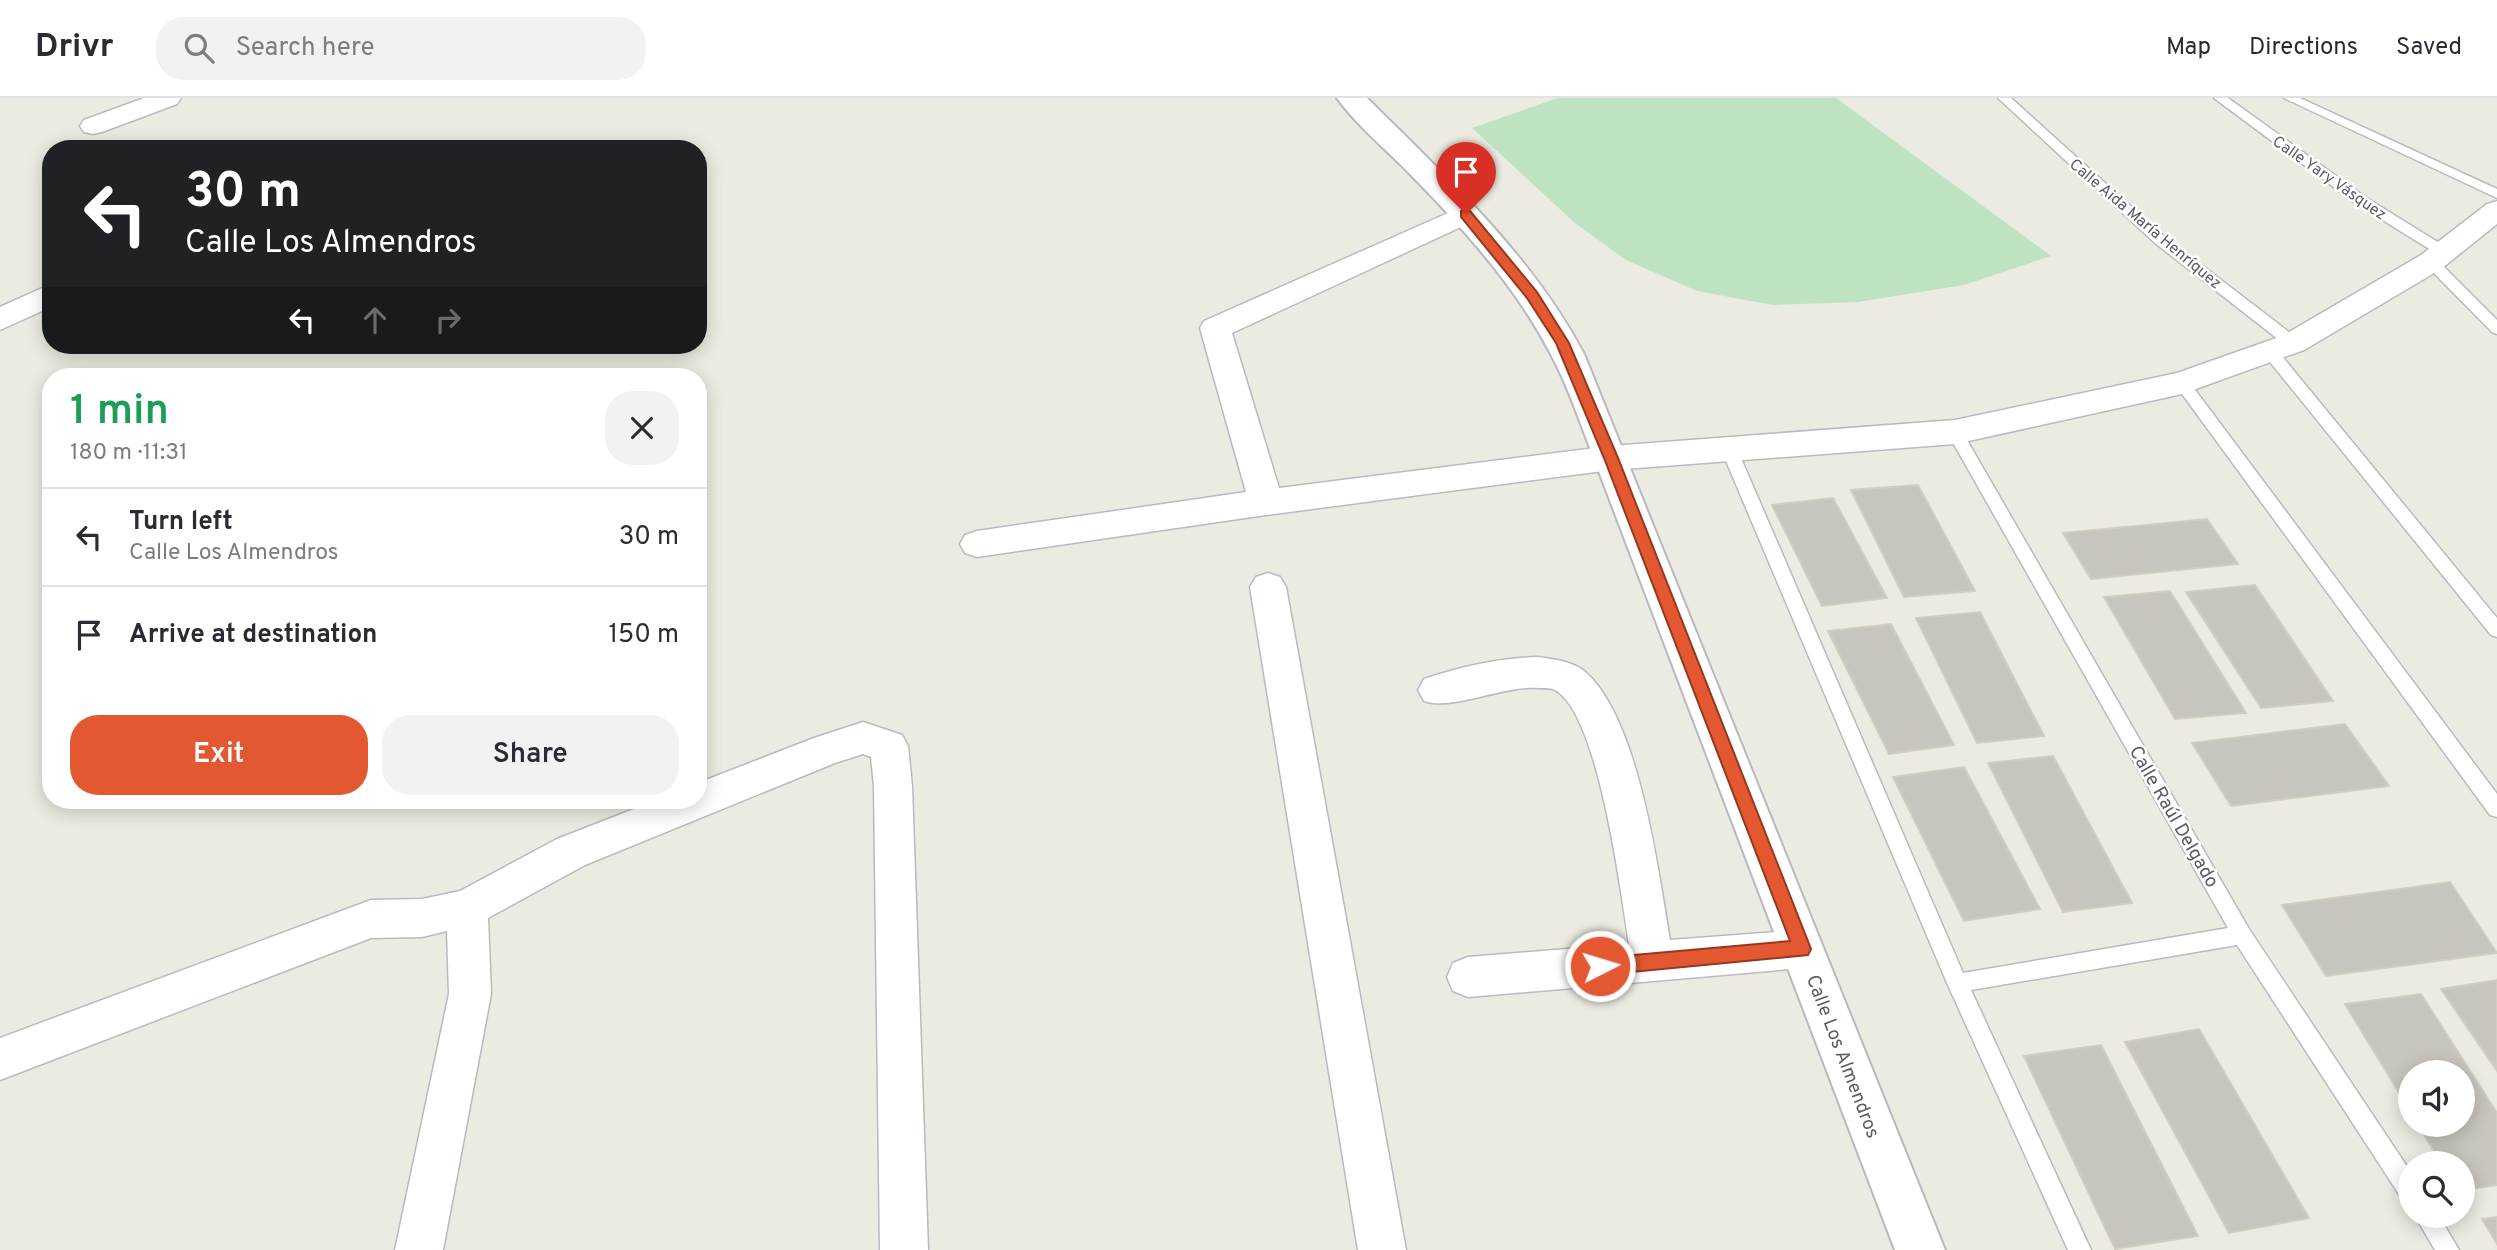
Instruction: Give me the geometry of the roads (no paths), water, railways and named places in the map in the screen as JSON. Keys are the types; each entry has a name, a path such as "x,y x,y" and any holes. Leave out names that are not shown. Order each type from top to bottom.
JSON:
{"street":[{"path":"93,126 168,98"},
{"name":"Calle Los Almendros","path":"1351,98 1466,214 1532,295 1563,343 1611,458 1920,1250"},
{"path":"977,544 1266,502 1611,458 1955,432 2182,383 2282,348 2437,257 2497,210"},
{"path":"1266,502 1215,328 1466,214"},
{"path":"0,320 42,299"},
{"path":"1268,587 1382,1250"},
{"path":"1437,690 1491,677 1542,671 1571,680 1591,705 1607,738 1618,774 1653,962"},
{"path":"707,797 827,749 863,738 889,746 898,891 904,1250"},
{"path":"0,1059 371,919 422,918 467,908 572,852 678,809"},
{"path":"419,1250 470,994 467,908"},
{"path":"1468,977 1802,949"}],"lane":[{"name":"Calle Aida María Henríquez","path":"2004,98 2282,348 2497,630"},
{"name":"Calle Yary Vásquez","path":"2220,98 2437,257 2497,329"},
{"path":"2290,98 2497,194"},
{"path":"2182,383 2497,808"},
{"name":"Calle Raúl Delgado","path":"1955,432 2242,935 2398,1173"},
{"path":"1729,449 1957,983 2080,1250"},
{"path":"1957,983 2242,935"},
{"path":"2434,1228 2448,1250"}]}
